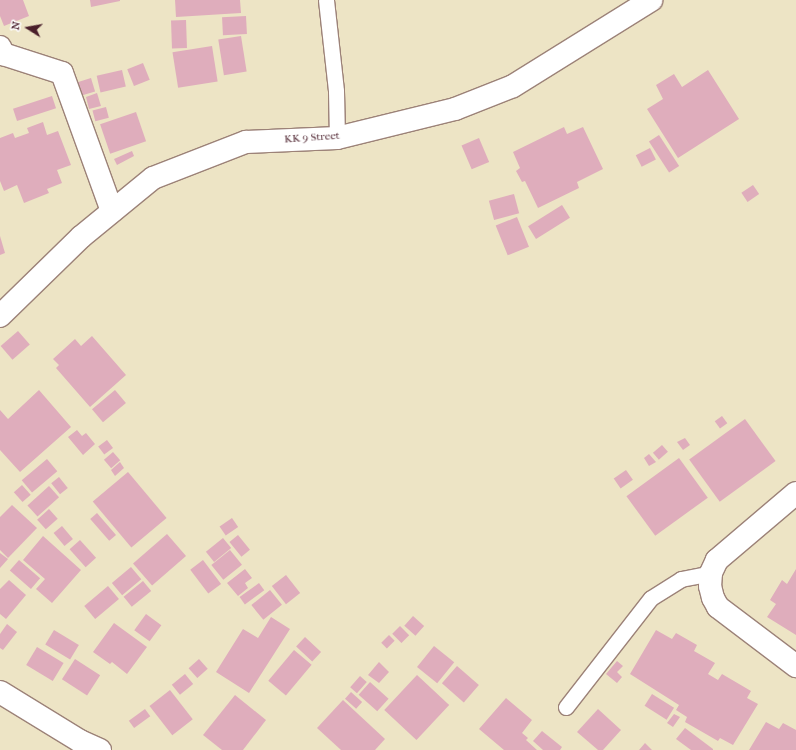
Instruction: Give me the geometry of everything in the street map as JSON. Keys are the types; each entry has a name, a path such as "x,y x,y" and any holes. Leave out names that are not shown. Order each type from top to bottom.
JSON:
{"street":[{"name":"KK 9 Street","path":"0,316 81,236 153,178 246,142 337,138 454,109 513,86 651,0"},
{"path":"0,47 3,54 62,73 112,211"},
{"path":"796,493 718,560 711,572 710,586 713,598 718,607 796,666"},
{"path":"0,692 78,746 100,750"}],"lane":[{"path":"326,0 336,91 337,138"},
{"path":"566,707 651,598 681,580 711,572"}],"building":[{"path":"0,0 23,0 29,16 4,26 0,16"},
{"path":"90,0 120,0 120,1 91,7"},
{"path":"175,0 240,0 241,13 176,17"},
{"path":"246,16 247,34 223,35 222,17"},
{"path":"186,20 187,48 172,49 171,21"},
{"path":"241,36 247,72 224,75 218,40"},
{"path":"212,46 218,82 178,88 172,52"},
{"path":"143,63 150,80 134,86 127,69"},
{"path":"122,70 126,87 100,92 97,76"},
{"path":"708,70 739,119 678,158 647,109 663,99 656,85 674,74 682,87"},
{"path":"91,78 95,91 81,96 77,82"},
{"path":"97,93 101,106 89,109 86,97"},
{"path":"52,96 56,108 17,121 13,109"},
{"path":"106,107 109,118 95,121 92,111"},
{"path":"136,112 146,141 110,154 100,124"},
{"path":"43,122 47,135 58,131 71,165 57,170 62,183 47,189 49,193 24,203 17,185 4,191 0,181 0,138 13,133 15,138 29,133 27,128"},
{"path":"564,127 567,134 583,127 603,169 577,182 579,188 538,208 525,181 522,182 516,171 520,168 513,152"},
{"path":"659,135 679,166 669,173 649,142"},
{"path":"479,138 489,162 472,169 462,145"},
{"path":"650,148 656,160 642,167 636,155"},
{"path":"132,151 134,156 117,165 114,159"},
{"path":"753,185 759,194 748,202 741,193"},
{"path":"514,194 519,213 494,220 489,201"},
{"path":"562,205 570,218 536,239 528,226"},
{"path":"517,217 529,247 508,255 496,226"},
{"path":"0,236 5,253 0,255"},
{"path":"18,331 30,345 12,360 1,346"},
{"path":"92,336 126,375 90,407 56,368 59,365 53,359 75,339 81,346"},
{"path":"39,390 71,427 20,472 0,450 0,410 8,419"},
{"path":"115,390 126,403 103,422 92,409"},
{"path":"722,416 727,423 720,429 715,421"},
{"path":"745,419 776,461 720,502 689,460"},
{"path":"77,430 82,436 86,433 95,444 83,455 68,437"},
{"path":"685,438 690,445 683,450 677,442"},
{"path":"107,440 113,448 104,455 98,447"},
{"path":"662,445 668,452 659,460 653,453"},
{"path":"113,452 120,460 111,468 104,460"},
{"path":"649,454 656,462 649,466 644,458"},
{"path":"679,458 708,498 655,536 626,496"},
{"path":"47,459 57,471 32,492 22,480"},
{"path":"120,462 124,468 115,476 111,470"},
{"path":"626,470 633,480 621,488 614,479"},
{"path":"128,472 167,518 131,548 93,502"},
{"path":"59,477 68,488 60,494 51,483"},
{"path":"22,485 31,495 23,502 14,492"},
{"path":"49,486 59,497 37,517 27,505"},
{"path":"12,505 37,528 8,558 0,550 0,517"},
{"path":"49,509 58,519 46,529 37,520"},
{"path":"97,513 116,535 109,541 90,519"},
{"path":"232,518 238,527 226,536 220,526"},
{"path":"62,526 73,539 65,546 54,533"},
{"path":"167,534 186,556 152,585 133,564"},
{"path":"238,535 250,550 241,557 229,542"},
{"path":"43,536 81,570 52,603 36,589 45,579 23,560"},
{"path":"223,538 231,548 214,562 206,552"},
{"path":"80,540 96,558 86,567 70,549"},
{"path":"230,550 242,565 223,580 211,565"},
{"path":"0,553 8,559 0,568"},
{"path":"19,560 40,578 31,589 10,571"},
{"path":"203,560 221,584 208,594 190,570"},
{"path":"131,567 141,579 122,595 112,583"},
{"path":"245,569 252,578 245,583 248,588 238,596 227,583"},
{"path":"796,569 796,635 767,617 776,604 770,600 782,580 787,584"},
{"path":"286,575 300,593 286,604 272,586"},
{"path":"9,580 26,595 6,619 0,614 0,589"},
{"path":"143,581 151,591 132,607 124,597"},
{"path":"259,583 264,590 245,604 240,597"},
{"path":"108,586 119,599 95,619 84,606"},
{"path":"270,590 282,605 263,620 251,605"},
{"path":"146,614 161,625 150,641 134,630"},
{"path":"413,616 424,626 415,636 404,626"},
{"path":"271,617 290,629 249,693 216,672 243,629 258,638"},
{"path":"114,623 147,647 127,674 112,662 110,664 93,652"},
{"path":"7,624 17,632 3,650 0,648 0,634"},
{"path":"400,626 409,635 401,643 392,634"},
{"path":"54,630 79,645 70,660 45,645"},
{"path":"656,630 672,639 676,633 697,645 694,651 715,663 708,674 718,680 722,674 751,691 747,698 758,704 733,745 720,738 718,741 685,722 687,717 676,710 679,705 630,674"},
{"path":"389,635 395,641 387,648 381,643"},
{"path":"305,637 321,652 312,662 296,647"},
{"path":"434,646 454,662 437,683 417,667"},
{"path":"37,647 64,663 53,681 26,665"},
{"path":"294,650 312,665 286,695 268,681"},
{"path":"75,659 100,675 87,695 62,679"},
{"path":"199,659 208,669 197,678 189,668"},
{"path":"617,661 623,666 617,672 622,677 617,683 606,674"},
{"path":"379,662 389,672 379,683 368,675"},
{"path":"457,666 479,685 464,702 442,683"},
{"path":"185,674 193,684 180,695 172,685"},
{"path":"417,675 449,705 416,740 384,710"},
{"path":"360,676 367,682 357,693 350,687"},
{"path":"370,682 389,699 377,711 359,695"},
{"path":"170,690 193,719 172,735 150,706"},
{"path":"351,692 362,702 356,709 345,699"},
{"path":"652,694 674,708 667,720 645,706"},
{"path":"235,695 266,720 243,750 222,750 203,735"},
{"path":"506,698 532,720 522,733 528,738 526,740 537,750 504,750 479,729"},
{"path":"343,700 385,739 375,750 341,750 317,728"},
{"path":"145,709 150,716 134,728 129,721"},
{"path":"598,709 621,730 603,750 598,750 577,732"},
{"path":"674,714 680,717 673,727 667,723"},
{"path":"766,722 779,729 783,723 796,730 796,750 749,750"},
{"path":"685,728 713,750 691,750 676,739"},
{"path":"542,731 562,747 560,750 543,750 533,741"},
{"path":"645,743 652,750 639,750"}]}
